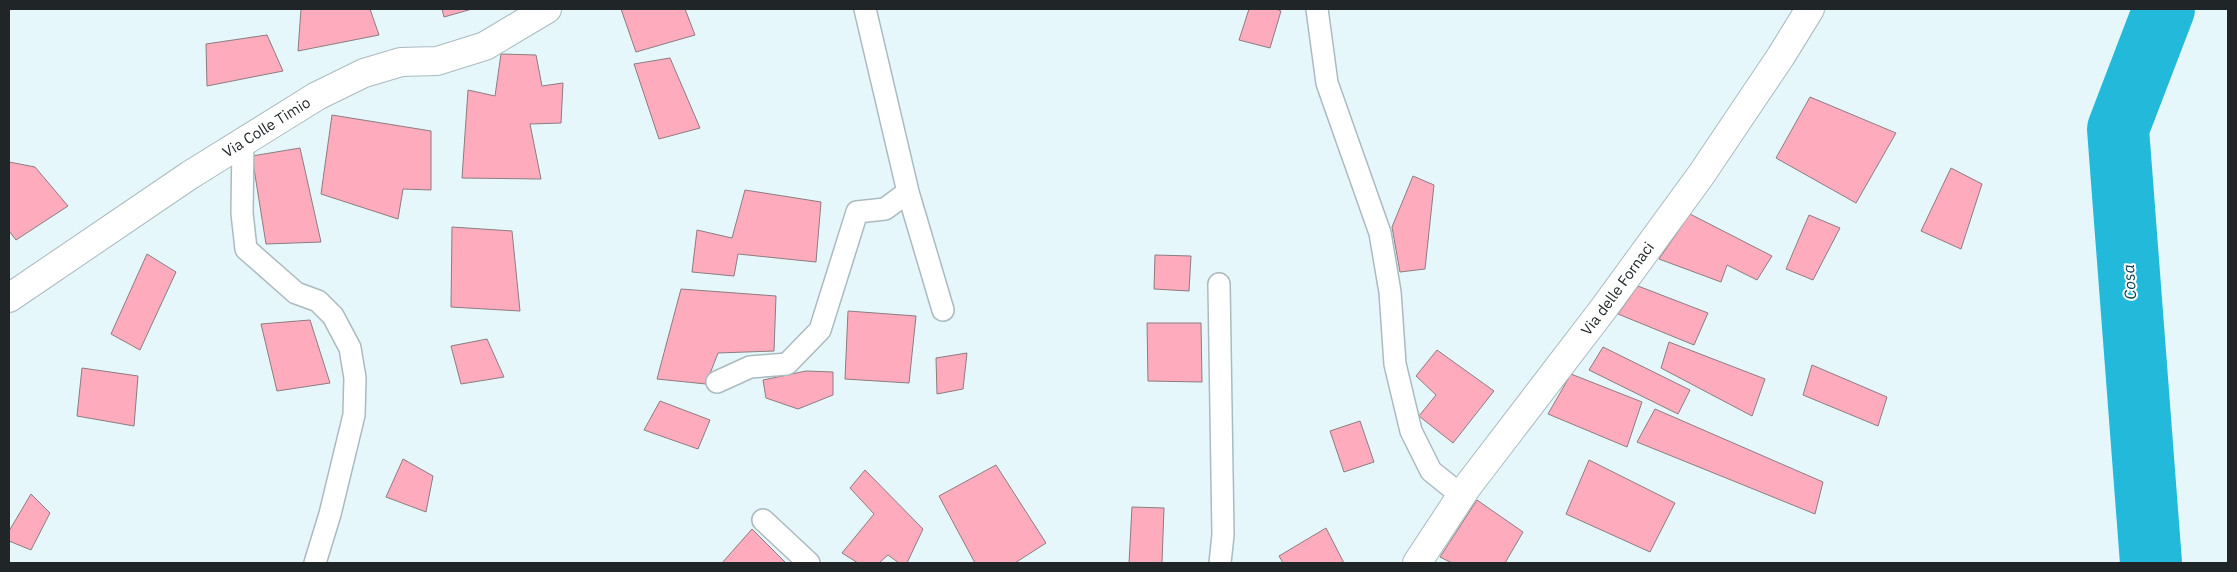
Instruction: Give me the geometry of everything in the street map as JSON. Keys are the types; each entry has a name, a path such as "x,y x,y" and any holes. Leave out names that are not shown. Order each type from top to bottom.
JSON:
{"street":[{"name":"Via Colle Timio","path":"9,298 190,175 316,96 364,73 401,62 437,62 484,46 547,9"},
{"name":"Via delle Fornaci","path":"1416,563 1462,496 1604,308 1701,175 1810,9"}],"lane":[{"path":"864,9 908,192 943,310"},
{"path":"1317,9 1327,83 1380,233 1390,292 1395,364 1411,430 1431,471 1462,496"},
{"path":"243,142 242,213 246,249 296,293 318,302 333,316 350,348 354,370 354,415 330,514 315,563"},
{"path":"717,382 750,367 787,364 820,330 857,212 884,209 908,192"},
{"path":"1219,284 1223,536 1220,563"},
{"path":"762,520 809,563"}],"building":[{"path":"301,9 370,9 379,35 298,51"},
{"path":"442,9 472,9 444,17"},
{"path":"621,9 685,9 695,35 636,52"},
{"path":"1249,9 1276,9 1281,11 1270,48 1239,40"},
{"path":"267,35 283,71 207,86 206,44"},
{"path":"501,54 536,55 542,86 563,83 561,123 530,124 541,179 462,178 468,90 495,96"},
{"path":"670,58 700,128 659,139 634,64"},
{"path":"1810,97 1896,133 1856,203 1776,158"},
{"path":"332,115 431,131 431,190 403,189 398,219 321,194"},
{"path":"300,148 321,242 266,244 252,156"},
{"path":"9,162 35,167 68,206 16,240 9,231"},
{"path":"1951,168 1982,184 1961,249 1921,231"},
{"path":"1413,176 1434,185 1425,269 1400,272 1392,227"},
{"path":"745,190 821,202 816,262 738,254 734,276 692,272 697,230 732,238"},
{"path":"1690,214 1772,256 1757,280 1727,265 1721,282 1659,259"},
{"path":"1809,215 1840,228 1813,280 1786,269"},
{"path":"452,227 512,231 520,311 451,307"},
{"path":"147,254 176,272 140,350 111,334"},
{"path":"1155,255 1191,256 1189,291 1154,289"},
{"path":"1638,286 1708,313 1694,345 1618,314"},
{"path":"681,289 776,296 774,351 718,353 706,384 657,379"},
{"path":"848,311 916,316 909,383 845,379"},
{"path":"310,320 330,383 277,391 261,324"},
{"path":"1147,323 1201,323 1202,382 1148,381"},
{"path":"487,339 504,377 461,384 451,346"},
{"path":"1669,342 1765,379 1752,416 1661,368"},
{"path":"1603,347 1690,390 1678,414 1589,370"},
{"path":"1437,350 1494,391 1453,443 1419,416 1436,395 1416,376"},
{"path":"967,353 963,389 937,394 936,358"},
{"path":"1812,365 1887,397 1878,426 1803,395"},
{"path":"82,368 138,376 134,426 77,416"},
{"path":"806,371 833,372 833,395 798,409 766,398 763,380"},
{"path":"1571,374 1642,402 1627,447 1548,414"},
{"path":"660,401 710,420 698,449 644,430"},
{"path":"1655,409 1823,482 1815,514 1637,442"},
{"path":"1360,421 1374,462 1344,472 1330,431"},
{"path":"403,459 433,476 426,512 386,497"},
{"path":"1589,460 1675,503 1650,552 1566,514"},
{"path":"996,465 1046,543 1015,563 975,563 939,496"},
{"path":"865,470 923,529 907,563 899,563 888,555 879,563 858,563 842,553 874,514 850,488"},
{"path":"31,494 50,513 31,550 9,541 9,531"},
{"path":"1477,500 1523,532 1505,563 1452,563 1440,557"},
{"path":"1132,507 1164,508 1162,563 1129,563"},
{"path":"1326,528 1344,563 1283,563 1279,556"},
{"path":"752,529 786,563 722,563"}],"waterway":[{"name":"Cosa","path":"2151,563 2118,129 2164,9"}]}
